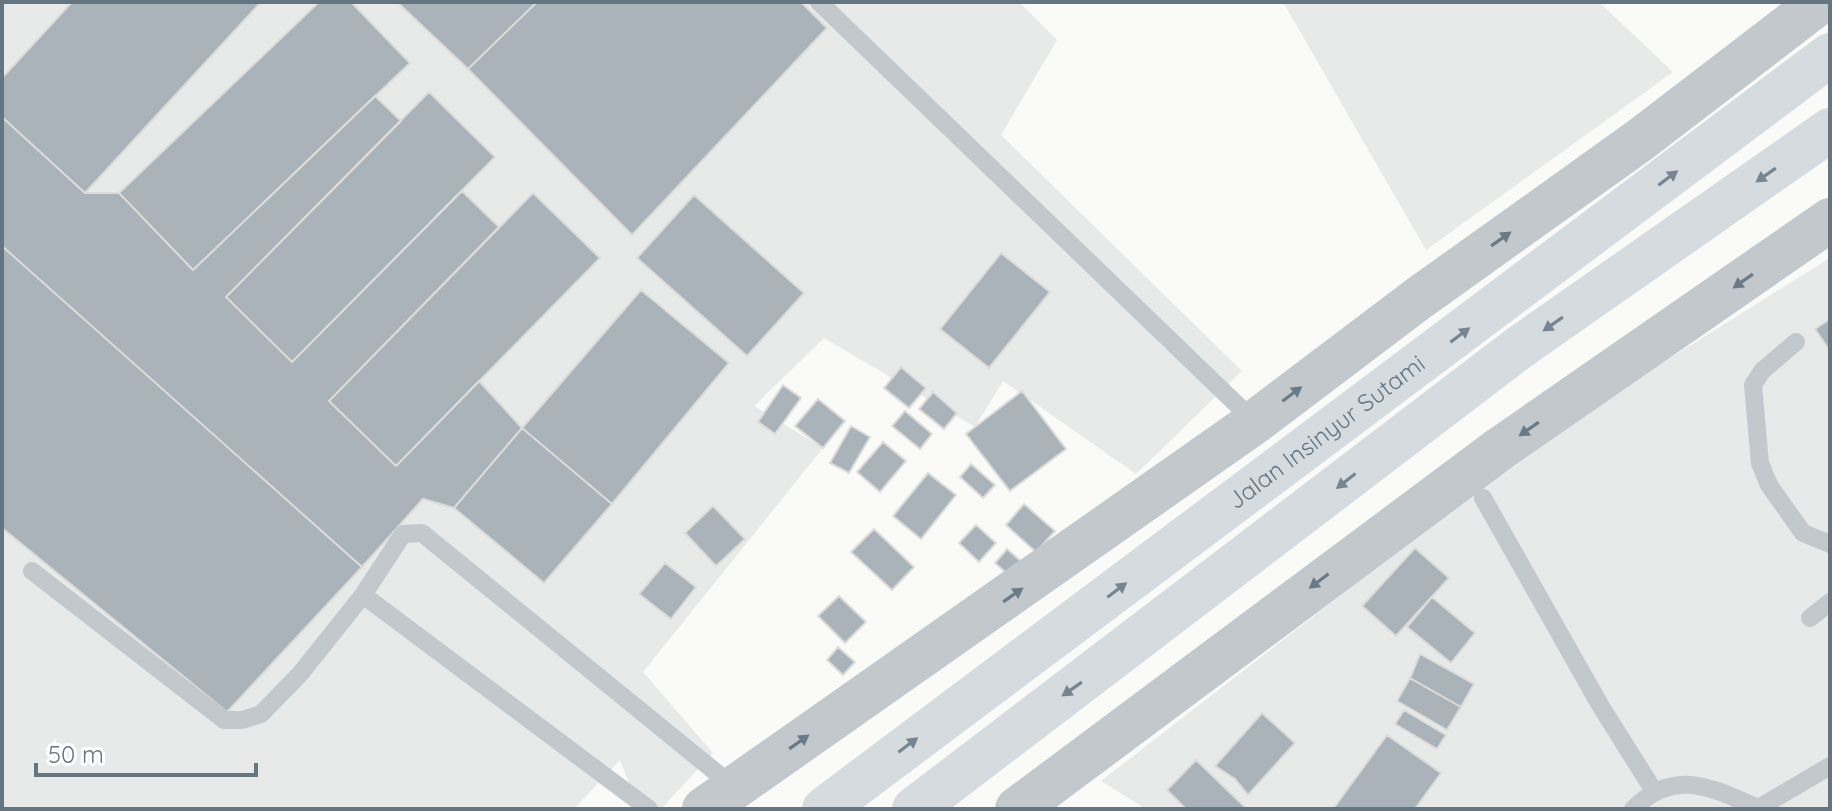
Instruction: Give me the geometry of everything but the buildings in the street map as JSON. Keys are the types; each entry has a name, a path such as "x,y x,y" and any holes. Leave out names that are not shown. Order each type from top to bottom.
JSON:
{"highway":[{"name":"Jalan Insinyur Sutami","path":"824,809 1830,55"},
{"name":"Jalan Insinyur Sutami","path":"914,809 1520,347 1830,130"}],"street":[{"path":"719,798 1255,422 1419,298 1640,140 1820,2"},
{"path":"1017,809 1437,494 1830,220"}],"lane":[{"path":"819,2 1255,422"},
{"path":"1796,342 1762,371 1753,385 1760,463 1769,485 1803,533 1830,544"},
{"path":"1483,498 1600,705 1654,791"},
{"path":"32,571 224,720 242,720 261,714 300,674 363,595 403,534 422,533 719,798"},
{"path":"363,595 649,809"},
{"path":"1810,618 1830,602"},
{"path":"1633,809 1654,791 1693,784 1757,808 1830,766"}],"shaded area":[{"path":"2,2 1019,2 1057,40 1001,135 1242,371 1136,474 1003,381 975,427 824,338 754,406 823,448 643,672 713,753 661,809 639,809 620,760 574,809 2,809"},
{"path":"1283,2 1599,2 1673,72 1426,250"},
{"path":"1830,258 1830,809 1146,809 1101,781 1390,557 1614,393"}]}
